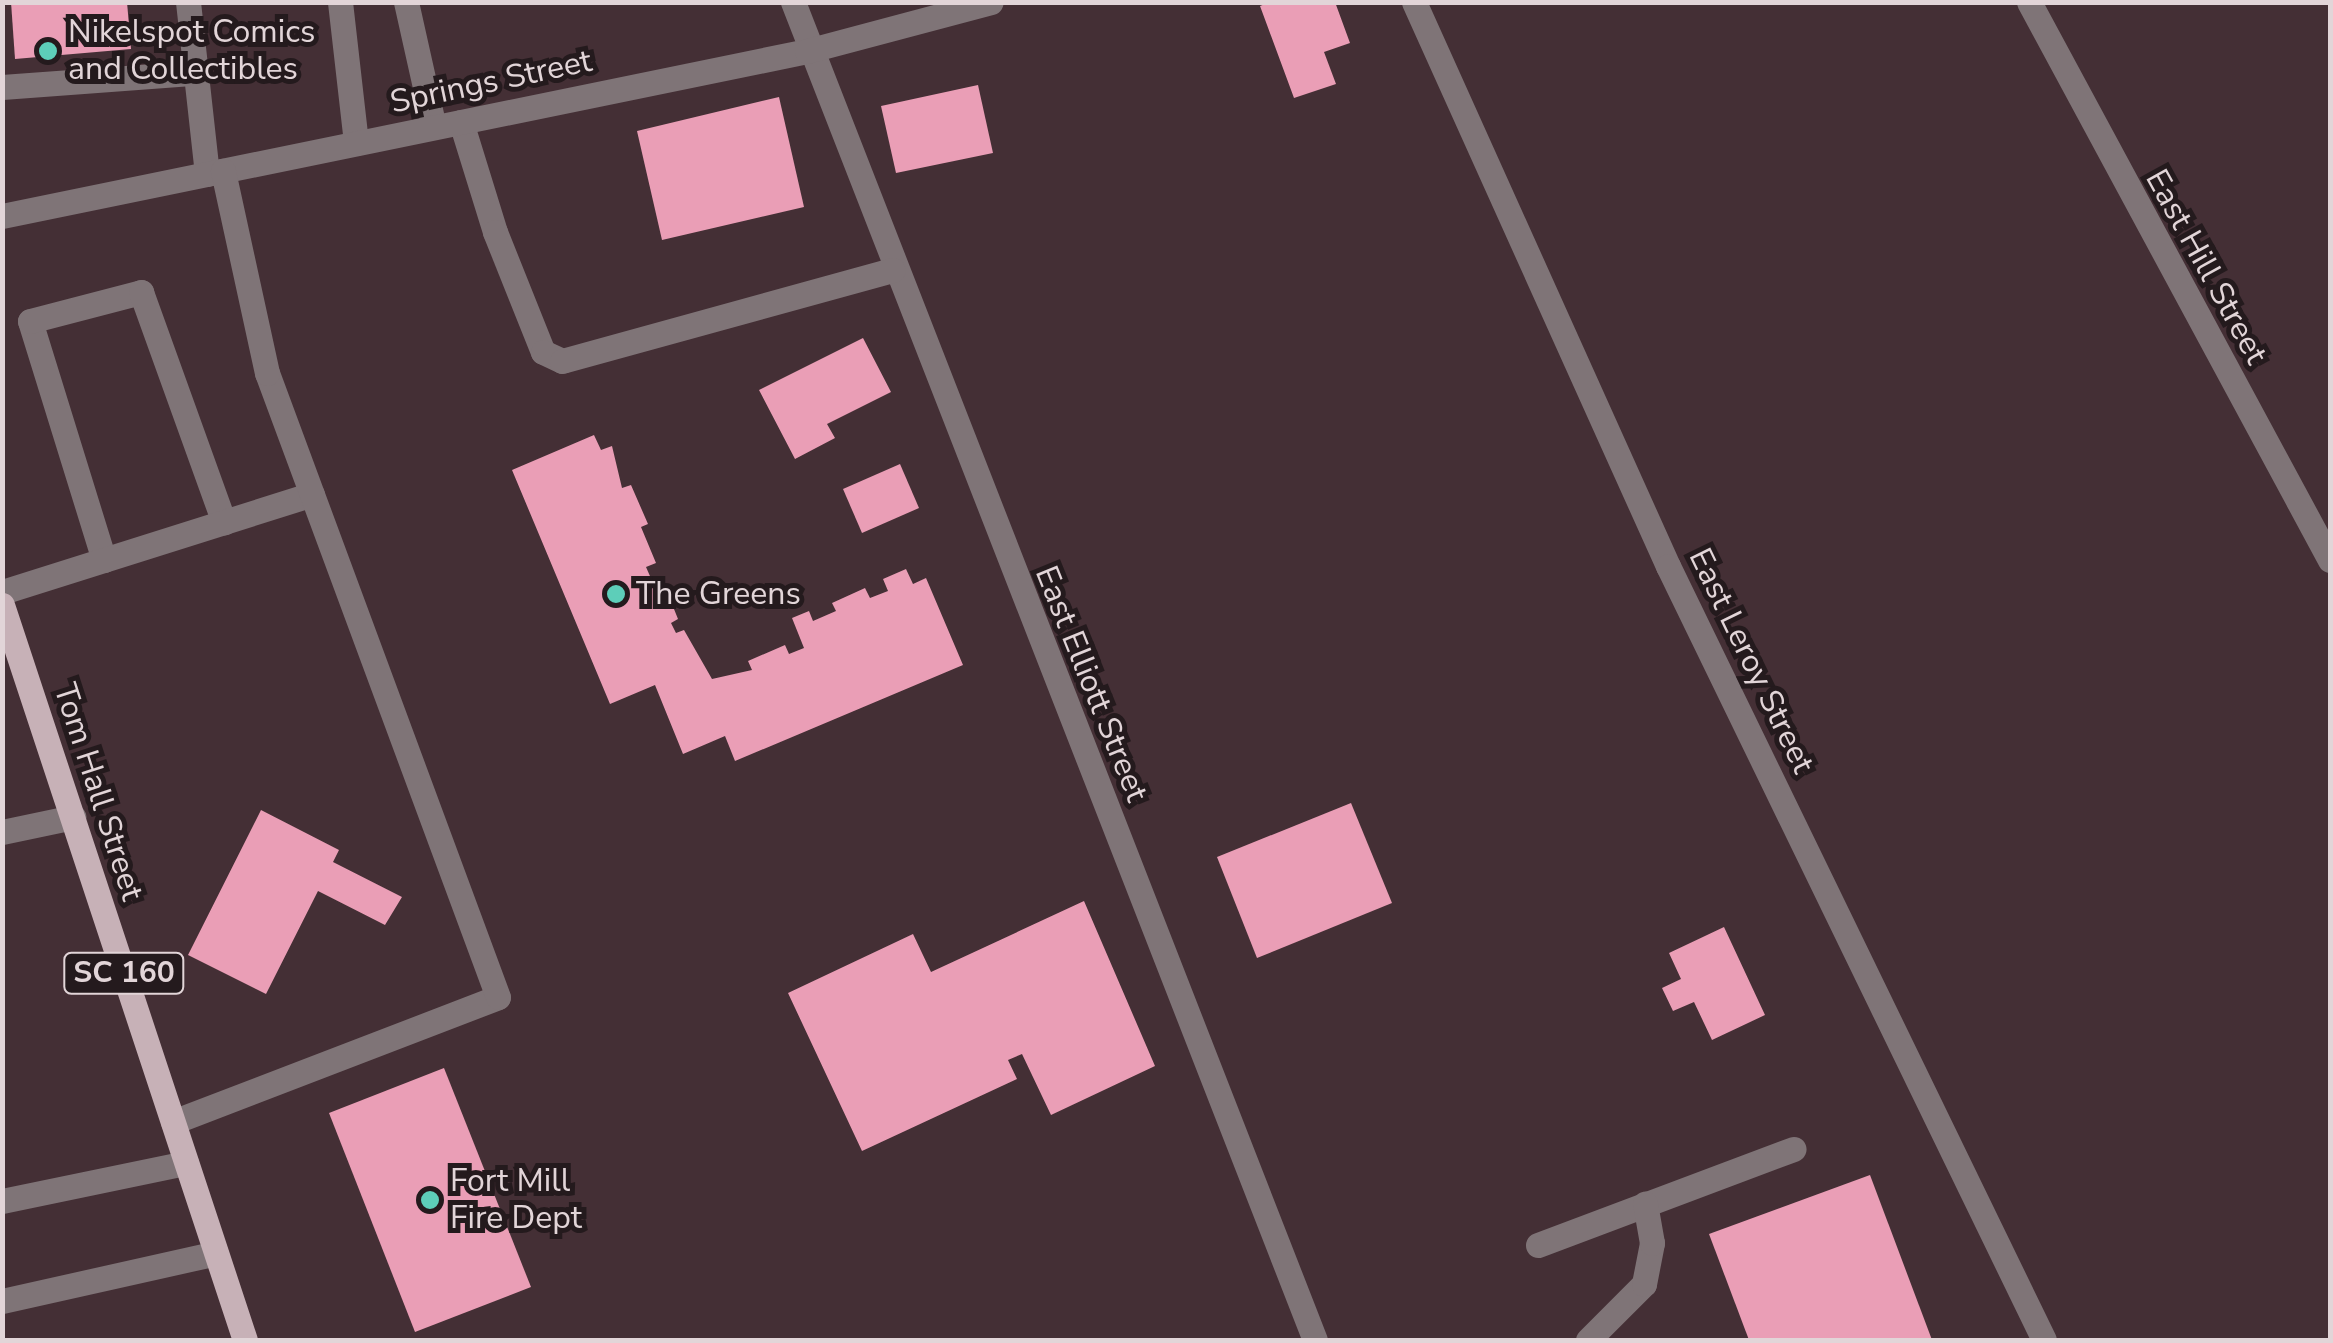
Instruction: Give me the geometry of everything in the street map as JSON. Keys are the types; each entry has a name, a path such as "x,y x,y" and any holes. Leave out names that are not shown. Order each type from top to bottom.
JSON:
{"main road":[{"name":"Tom Hall Street","path":"2,605 244,1340"}],"street":[{"path":"173,1122 498,997 267,374 215,172 194,73 188,2"},
{"path":"340,2 356,143"},
{"path":"406,2 434,128"},
{"name":"East Elliott Street","path":"793,2 807,51 1315,1340"},
{"name":"Springs Street","path":"2,216 807,51 991,2"},
{"name":"East Leroy Street","path":"1414,2 1668,566 2044,1340"},
{"name":"East Hill Street","path":"2029,2 2330,560"},
{"path":"2,86 194,73"},
{"path":"462,122 495,232 543,352 562,362 893,270"},
{"path":"104,560 30,321 141,292 224,522"},
{"path":"2,592 312,494"},
{"path":"2,832 72,818"},
{"path":"1538,1245 1794,1149"},
{"path":"2,1201 186,1163"},
{"path":"1588,1340 1644,1284 1652,1243 1645,1204"},
{"path":"2,1301 216,1254"}],"building":[{"path":"11,2 127,2 131,49 15,59"},
{"path":"1270,2 1335,2 1350,43 1324,52 1336,84 1294,98 1260,6"},
{"path":"978,85 993,153 896,173 881,106"},
{"path":"779,97 804,207 662,240 637,131"},
{"path":"863,338 891,392 827,424 835,438 795,459 759,390"},
{"name":"The Greens","path":"594,435 601,450 612,446 622,488 631,485 648,524 641,527 656,563 646,567 653,583 662,579 678,619 671,623 676,633 684,630 712,679 752,670 748,661 785,645 789,654 804,648 792,618 809,611 813,621 836,611 832,603 865,588 870,598 888,591 883,579 906,569 913,584 926,578 963,665 735,761 725,736 683,754 655,685 610,704 512,470"},
{"path":"900,464 919,508 862,533 843,489"},
{"path":"1351,803 1392,903 1257,958 1217,857"},
{"path":"261,810 339,850 333,862 402,897 385,925 318,891 266,994 188,955"},
{"path":"1084,901 1155,1066 1051,1115 1022,1054 1008,1060 1017,1079 862,1151 788,993 913,934 931,972"},
{"path":"1724,927 1765,1015 1712,1040 1694,1002 1673,1011 1662,988 1681,979 1669,953"},
{"name":"Fort Mill Fire Dept","path":"444,1068 531,1287 415,1332 329,1113"},
{"path":"1870,1175 1932,1340 1749,1340 1709,1234"}],"place":[{"name":"Nikelspot Comics and Collectibles","path":"48,51"},
{"name":"The Greens","path":"616,594"},
{"name":"Fort Mill Fire Dept","path":"430,1200"}]}
